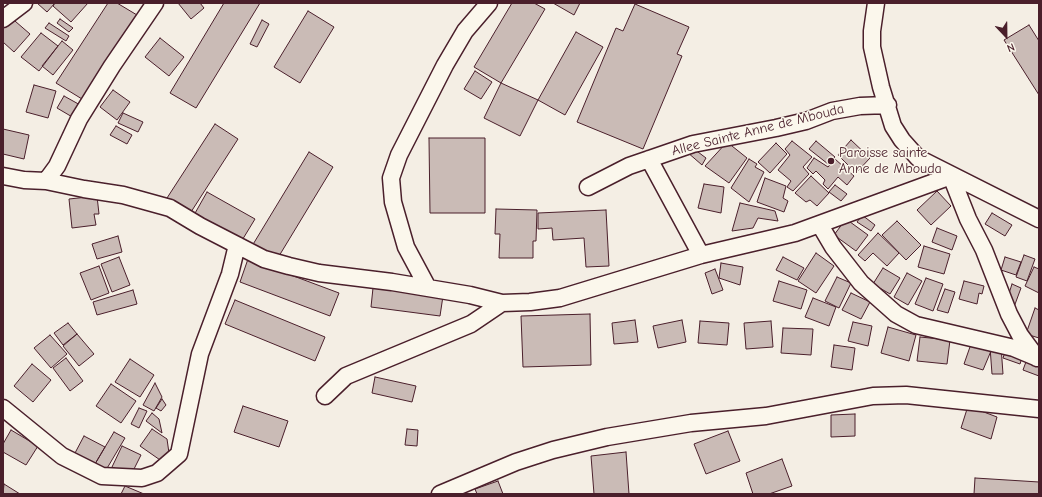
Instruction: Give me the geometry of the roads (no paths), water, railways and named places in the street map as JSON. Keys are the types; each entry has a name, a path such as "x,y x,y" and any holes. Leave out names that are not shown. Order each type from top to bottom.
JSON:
{"street":[{"path":"3,19 24,3"},
{"path":"46,180 57,166 80,119 112,66 156,3"},
{"path":"428,288 406,247 393,202 391,178 399,155 445,65 465,31 489,3"},
{"path":"876,3 872,31 872,47 881,87 888,105 893,126 918,158 951,176 1039,219"},
{"name":"Allee Sainte Anne de Mbouda","path":"588,187 629,166 693,144 806,121 832,111 860,106 888,105"},
{"path":"649,159 701,254"},
{"path":"3,176 24,180 46,180 84,189 123,195 170,208 264,259 319,273 428,288 470,295 502,303 530,302 560,298 701,254 771,239 820,225 951,176"},
{"path":"951,176 968,219 987,257 1009,314 1020,335 1038,358"},
{"path":"820,225 833,247 861,283 896,314 916,325 1014,348 1038,358"},
{"path":"3,408 62,456 102,476 142,478 157,473 179,454 200,354 228,280 237,245"},
{"path":"325,396 346,376 471,324 502,303"},
{"path":"440,494 516,462 553,450 608,437 691,423 766,416 873,396 906,395 1039,409"}],"place":[{"name":"Paroisse sainte Anne de Mbouda","path":"831,161"}]}
